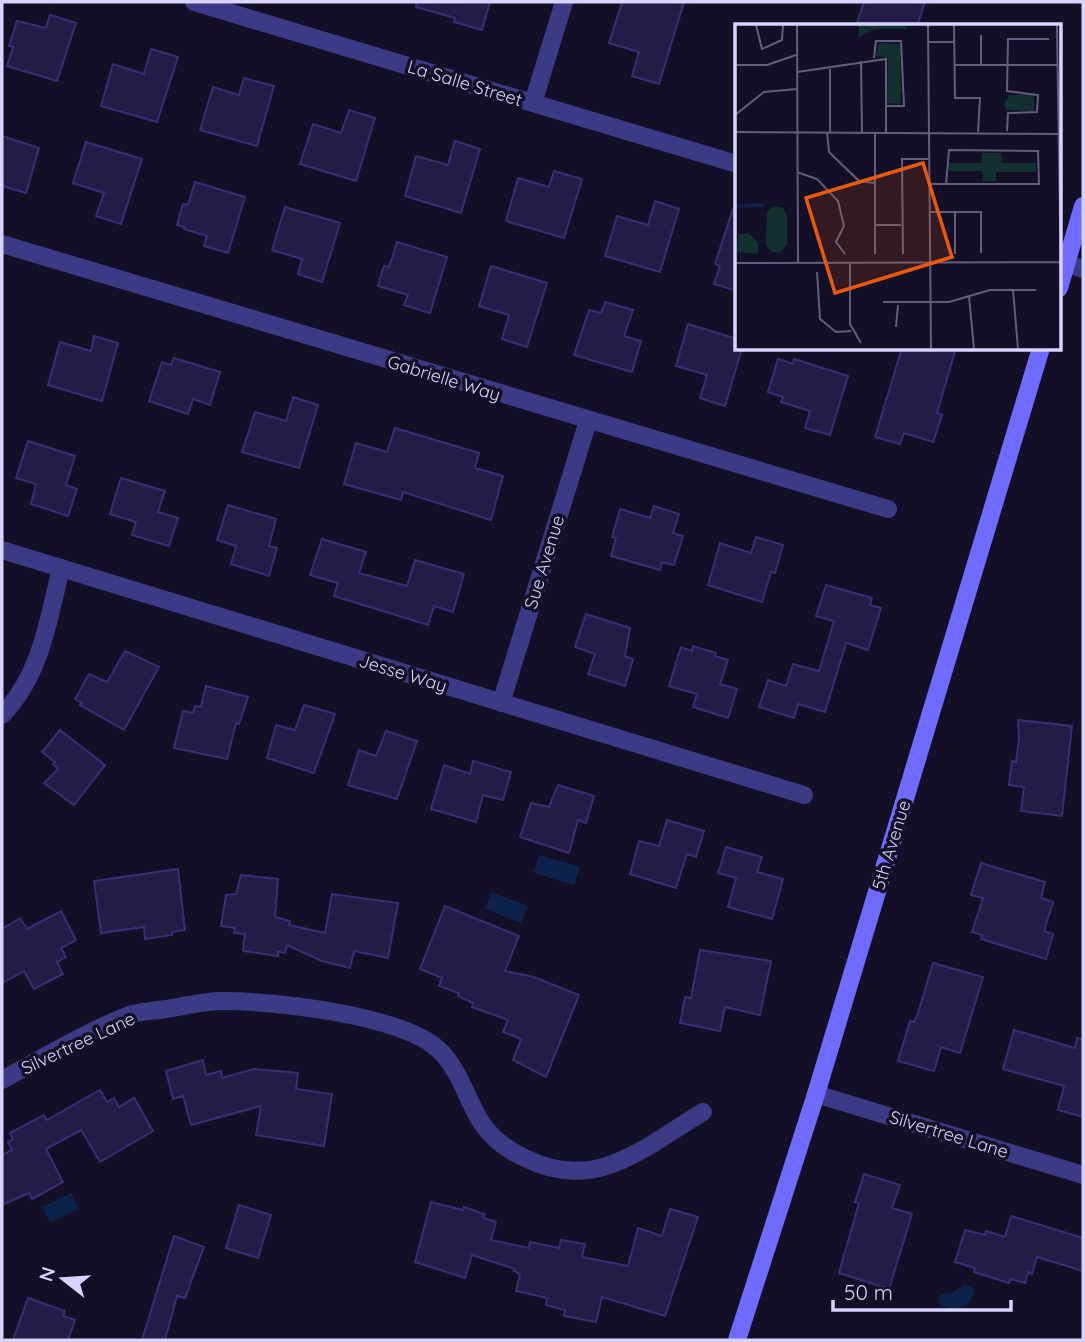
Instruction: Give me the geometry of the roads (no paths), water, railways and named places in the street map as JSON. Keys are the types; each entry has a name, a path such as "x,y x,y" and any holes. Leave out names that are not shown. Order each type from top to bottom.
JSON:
{"main road":[{"path":"1060,286 1069,264 1083,206"},
{"name":"5th Avenue","path":"737,1340 816,1094 1040,350"}],"street":[{"name":"La Salle Street","path":"194,2 241,9 533,103 735,163"},
{"path":"533,103 564,2"},
{"name":"Gabrielle Way","path":"2,244 888,509"},
{"name":"Sue Avenue","path":"501,703 588,421"},
{"name":"Jesse Way","path":"2,550 804,795"},
{"path":"2,715 18,699 39,657 61,568"},
{"name":"Silvertree Lane","path":"2,1080 132,1014 222,1001 290,1006 346,1014 412,1033 438,1049 452,1065 481,1122 495,1140 513,1153 555,1170 580,1173 602,1169 624,1160 703,1112"},
{"name":"Silvertree Lane","path":"816,1094 1083,1175"}],"water":[{"path":"539,855 580,867 574,885 534,873"},
{"path":"492,892 528,906 521,923 485,909"},
{"path":"71,1193 79,1209 50,1223 42,1207"},
{"path":"964,1285 975,1290 966,1305 957,1309 940,1304 940,1294 952,1293"}]}
